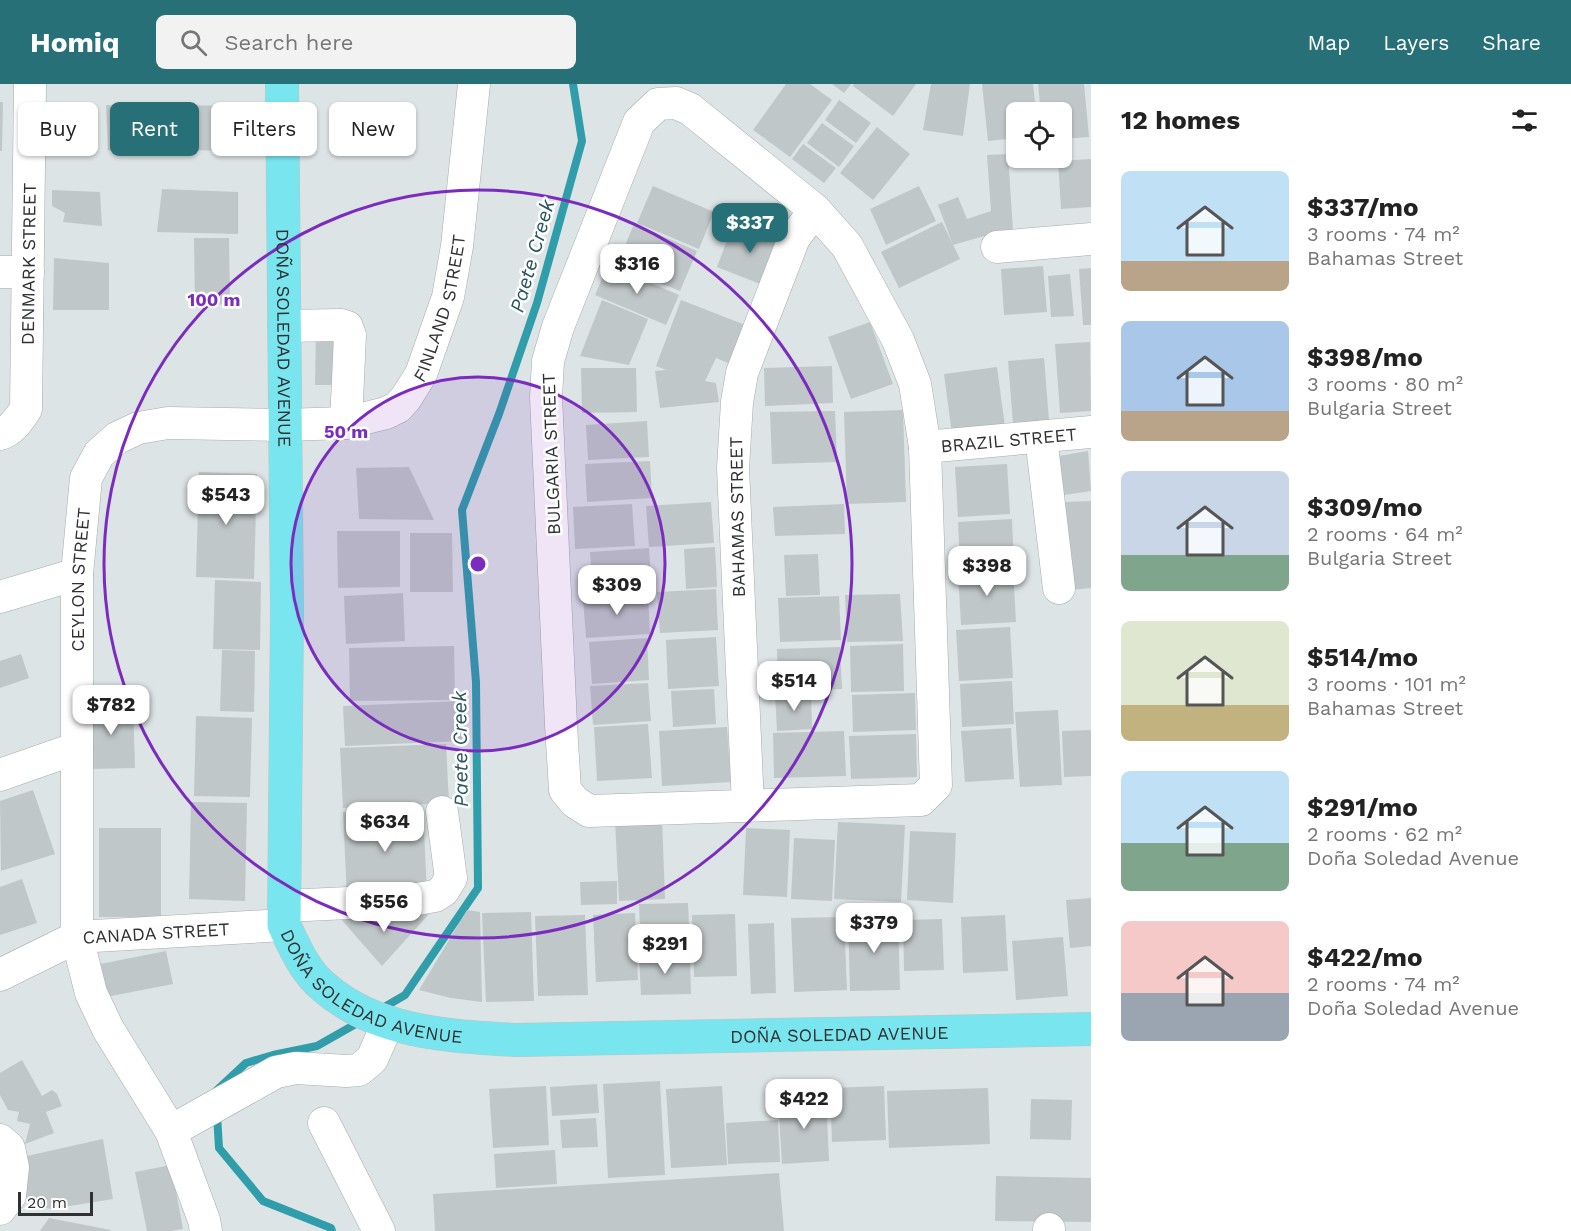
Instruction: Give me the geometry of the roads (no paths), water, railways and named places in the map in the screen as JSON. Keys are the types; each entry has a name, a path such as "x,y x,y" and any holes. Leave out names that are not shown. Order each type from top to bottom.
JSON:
{"main road":[{"name":"DOÑA SOLEDAD AVENUE","path":"282,84 287,614 285,916 294,948 322,986 343,1001 385,1022 455,1036 516,1040 1091,1029"}],"street":[{"name":"DENMARK STREET","path":"0,434 5,433 17,422 26,409 14,272 30,84"},
{"name":"FINLAND STREET","path":"284,425 346,423 369,419 398,407 414,387 432,346 448,297 457,246 474,84"},
{"name":"BULGARIA STREET","path":"658,104 676,104 690,109 815,210 848,246 898,340 915,384 925,447 936,785 921,800 589,811 570,798 565,790 561,725 546,397 548,361 562,316 639,122 658,104"},
{"name":"BAHAMAS STREET","path":"747,806 733,468 737,402 742,373 794,238 815,210"},
{"path":"997,247 1091,239"},
{"path":"284,326 341,325 347,327 350,335 346,423"},
{"name":"CEYLON STREET","path":"202,1227 171,1131 108,1029 91,993 77,937 77,574 86,478 99,454 117,438 138,428 168,423 284,425"},
{"name":"BRAZIL STREET","path":"925,447 1091,432"},
{"path":"1041,437 1059,588"},
{"path":"0,597 77,574"},
{"path":"0,775 77,748"},
{"name":"CANADA STREET","path":"0,975 77,937 285,916 435,896 443,891 451,878 442,812"},
{"path":"171,1131 276,1071 296,1068 359,1070 372,1059 385,1022"},
{"path":"324,1123 379,1231"},
{"path":"0,1140 9,1148 14,1167 10,1196 0,1209"}],"waterway":[{"name":"Paete Creek","path":"381,1009 405,995 478,888 476,682 462,510 499,414 537,303 582,141 573,84"},
{"name":"Paete Creek","path":"216,1091 246,1063 317,1046 361,1021"},
{"name":"Paete Creek","path":"217,1115 219,1148 263,1201 331,1228 332,1231"}]}
